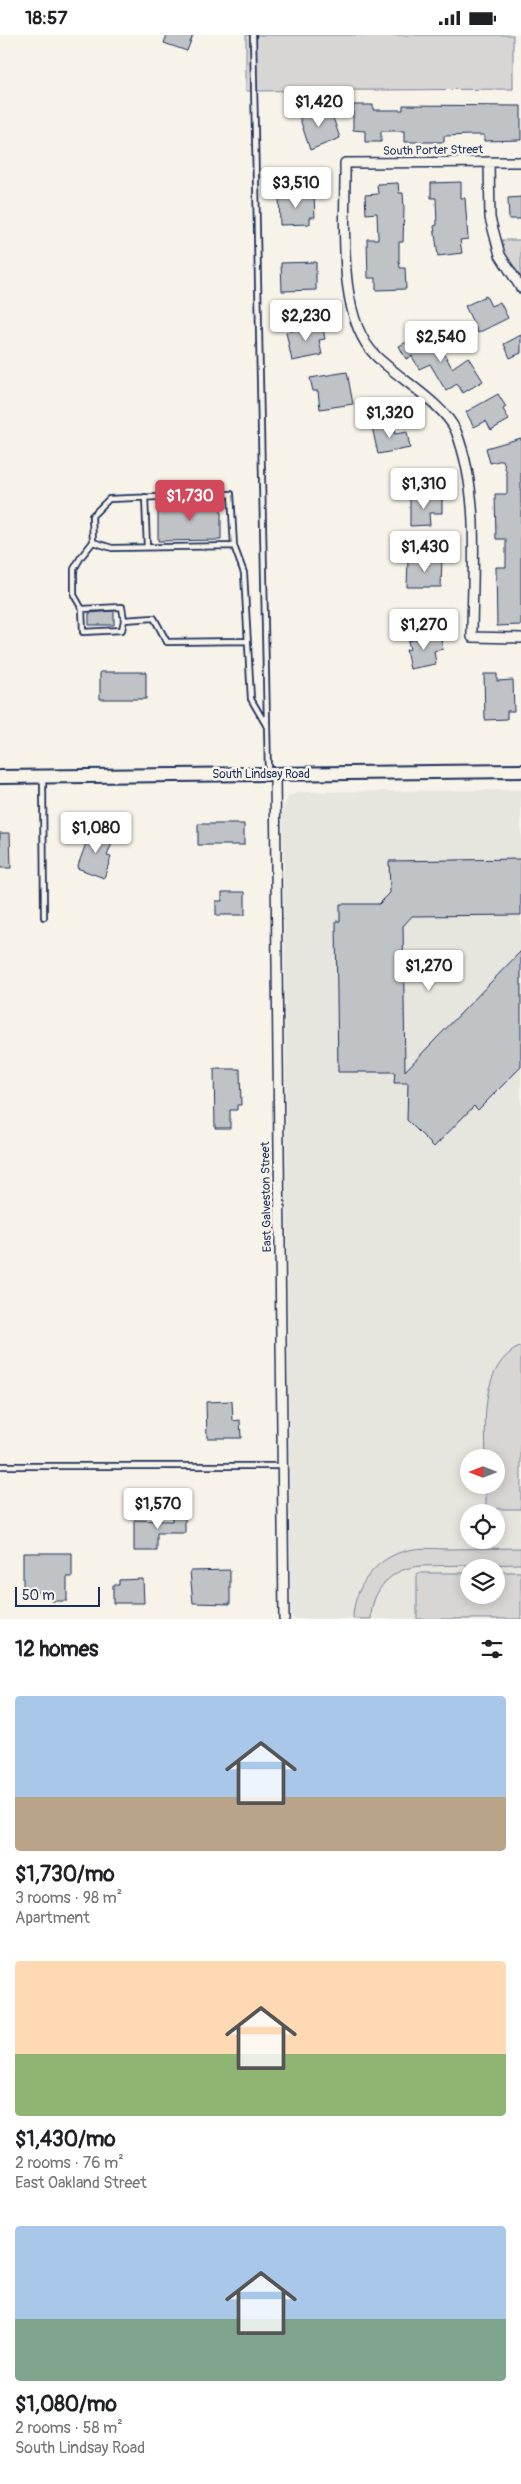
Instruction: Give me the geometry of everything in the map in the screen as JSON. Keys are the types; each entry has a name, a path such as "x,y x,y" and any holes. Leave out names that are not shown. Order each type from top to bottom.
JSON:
{"main road":[{"name":"South Lindsay Road","path":"0,777 521,771"}],"street":[{"name":"South Porter Street","path":"521,161 345,163 346,287 356,324 375,355 432,401 455,429 467,467 472,506 472,637 521,638"},
{"path":"489,162 492,225 500,255 521,288"},
{"name":"East Galveston Street","path":"271,774 284,1619"}],"lane":[{"path":"253,35 266,727 271,774"},
{"path":"82,609 122,607 124,620 122,630 82,632 82,609 74,595 74,569 93,542 92,516 109,499 231,494 234,546 244,573 251,699 266,727"},
{"path":"145,497 147,547"},
{"path":"93,542 112,547 234,546"},
{"path":"124,620 154,618 166,642 247,641"},
{"path":"42,776 44,917"},
{"path":"0,1466 281,1466"}],"shaded area":[{"path":"246,35 513,35 513,89 246,91"},
{"path":"496,240 521,240 521,288"},
{"path":"521,790 521,1619 291,1619 283,807 289,796 299,792"},
{"path":"521,1346 521,1509 505,1509 505,1504 486,1504 486,1494 505,1494 505,1449 486,1449 485,1427 488,1395 492,1380 498,1366 508,1355"},
{"path":"423,1548 521,1548 521,1564 505,1564 505,1559 460,1559 460,1565 422,1566 402,1570 393,1575 379,1589 372,1608 371,1619 353,1619 354,1607 362,1585 377,1566 397,1553"},
{"path":"505,1572 521,1572 521,1619 417,1619 417,1573 460,1573 460,1604 505,1604"}],"building":[{"path":"167,35 193,35 187,51 164,43"},
{"path":"353,105 373,105 373,110 403,110 403,105 521,106 521,140 484,141 484,135 470,135 444,136 444,142 404,142 404,131 381,131 381,142 365,142 365,131 353,130"},
{"path":"329,106 340,138 310,150 299,116"},
{"path":"461,182 461,198 465,198 468,239 460,240 462,253 438,256 434,226 437,225 436,198 431,198 431,183"},
{"path":"398,183 399,193 403,193 404,209 403,242 399,242 399,261 400,268 405,268 406,289 376,290 376,278 368,278 367,239 378,239 377,213 366,214 365,195 378,194 377,184"},
{"path":"279,195 314,195 315,217 310,217 310,224 280,225"},
{"path":"521,197 521,219 509,219 508,198"},
{"path":"316,262 316,290 282,291 281,263"},
{"path":"486,296 491,306 500,302 508,318 478,333 465,306"},
{"path":"322,324 325,339 319,340 322,355 292,361 286,332"},
{"path":"431,329 452,368 468,357 483,381 463,393 457,384 446,391 430,364 419,369 412,356 406,359 399,346"},
{"path":"521,335 521,353 510,358 504,344"},
{"path":"347,372 353,404 320,409 318,391 313,391 310,378"},
{"path":"498,394 506,407 503,409 509,420 491,430 486,421 474,427 466,412"},
{"path":"392,423 395,434 407,432 410,448 378,454 372,427"},
{"path":"521,438 521,625 497,626 496,567 506,567 506,539 496,539 495,494 507,494 507,475 503,460 490,463 486,448"},
{"path":"410,497 442,497 442,513 429,513 430,525 410,526"},
{"path":"221,502 221,540 158,541 158,503"},
{"path":"408,558 442,558 441,587 407,587"},
{"path":"114,611 114,625 89,625 89,613"},
{"path":"440,634 443,649 434,651 436,664 410,669 406,650 410,649 408,641"},
{"path":"100,672 146,672 146,699 100,699"},
{"path":"484,674 497,674 497,681 513,680 514,711 507,711 507,719 485,720"},
{"path":"198,824 244,824 244,845 198,845"},
{"path":"91,830 114,838 107,856 111,857 104,878 77,868"},
{"path":"0,833 10,833 11,868 0,868"},
{"path":"521,859 521,915 412,916 403,926 405,1071 521,951 521,1067 478,1110 474,1106 434,1147 407,1120 408,1083 394,1083 395,1072 338,1072 336,921 340,921 340,904 379,904 390,893 389,861"},
{"path":"222,892 245,892 245,915 216,915 216,901 222,901"},
{"path":"214,1069 240,1069 241,1105 237,1105 237,1110 230,1110 230,1128 215,1128"},
{"path":"232,1401 233,1421 240,1420 241,1438 207,1438 206,1402"},
{"path":"172,1506 185,1506 185,1533 157,1533 157,1551 134,1551 134,1520 172,1521"},
{"path":"23,1553 72,1553 72,1577 67,1577 67,1601 51,1601 51,1592 23,1592"},
{"path":"230,1570 230,1604 193,1603 190,1571"},
{"path":"143,1579 144,1603 113,1603 113,1585 119,1585 119,1580"}]}
